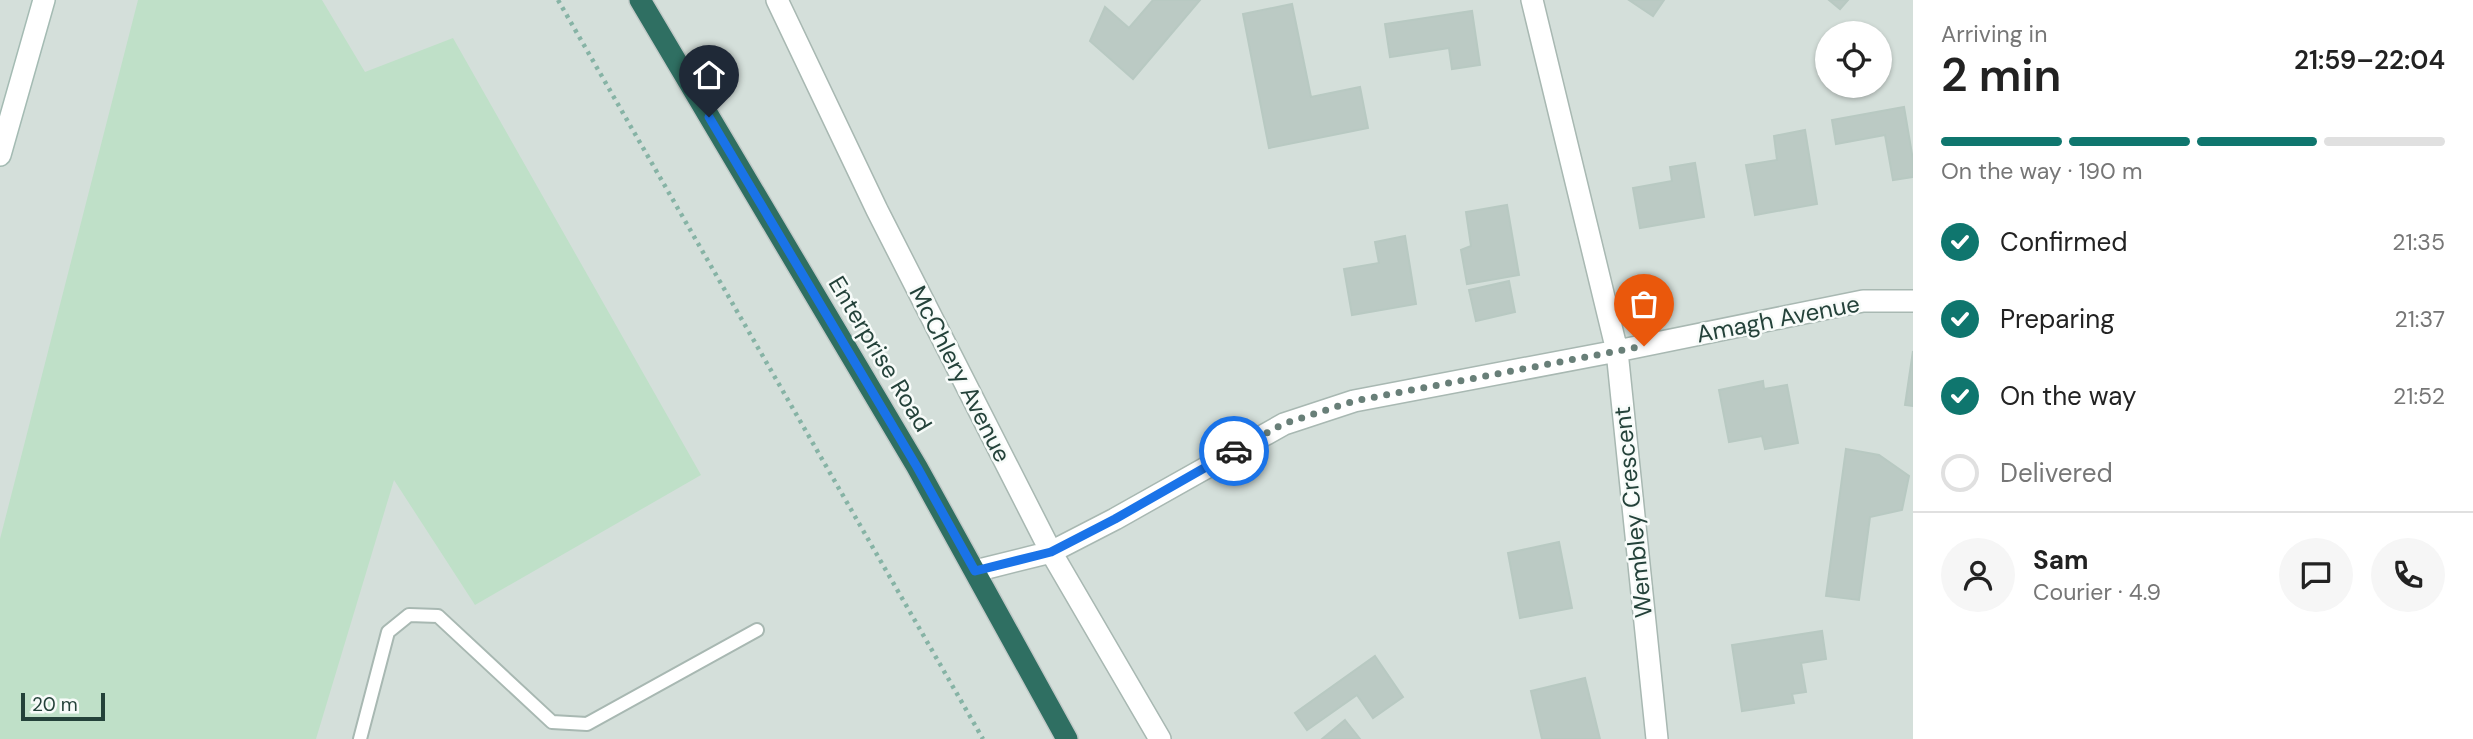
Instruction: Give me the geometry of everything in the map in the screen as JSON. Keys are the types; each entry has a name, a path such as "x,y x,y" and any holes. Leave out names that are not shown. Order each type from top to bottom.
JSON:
{"highway":[{"name":"Enterprise Road","path":"640,0 910,455 1068,739"}],"street":[{"path":"0,155 44,0"},
{"name":"McChlery Avenue","path":"777,0 877,211 1051,552 1160,739"},
{"name":"Wembley Crescent","path":"1532,0 1617,351 1657,739"},
{"name":"Amagh Avenue","path":"975,571 1051,552 1283,424 1354,401 1863,301 1913,301"}],"lane":[{"path":"360,739 388,632 409,615 438,616 552,722 587,724 757,631"}],"path":[{"path":"558,0 983,739"}],"shaded area":[{"path":"0,0 1913,0 1913,739 0,739"}],"green space":[{"path":"138,0 322,0 365,72 453,38 701,475 475,605 394,480 316,739 0,739 0,539"}],"building":[{"path":"1153,0 1200,0 1133,79 1090,41 1105,7 1129,28"},
{"path":"1629,0 1664,0 1653,16"},
{"path":"1829,0 1848,0 1840,9"},
{"path":"1292,4 1311,97 1360,87 1368,128 1269,148 1243,14"},
{"path":"1472,11 1480,65 1452,69 1449,48 1390,57 1385,24"},
{"path":"1904,107 1913,160 1913,177 1893,180 1885,135 1836,144 1832,120"},
{"path":"1805,130 1817,204 1755,215 1746,165 1777,160 1774,136"},
{"path":"1695,163 1704,217 1640,228 1633,188 1672,181 1670,167"},
{"path":"1507,205 1519,275 1467,284 1461,250 1471,246 1466,212"},
{"path":"1405,236 1416,304 1352,315 1344,269 1379,263 1375,242"},
{"path":"1509,281 1515,312 1476,321 1469,290"},
{"path":"1913,351 1913,406 1905,405"},
{"path":"1763,381 1764,389 1787,385 1798,443 1765,449 1762,436 1729,442 1719,390"},
{"path":"1846,449 1879,455 1909,476 1902,510 1870,517 1859,600 1826,596"},
{"path":"1559,542 1572,608 1520,618 1508,553"},
{"path":"1822,631 1826,659 1801,663 1806,692 1792,694 1794,703 1742,711 1732,645"},
{"path":"1375,656 1403,697 1373,718 1357,695 1307,730 1295,713"},
{"path":"1585,678 1600,739 1542,739 1531,691"},
{"path":"1345,720 1360,739 1322,739"}],"way so far":[{"path":"1234,451 1283,424 1354,401 1644,346"}],"route":[{"path":"709,117 917,467 975,571 1051,552 1234,451"}]}
